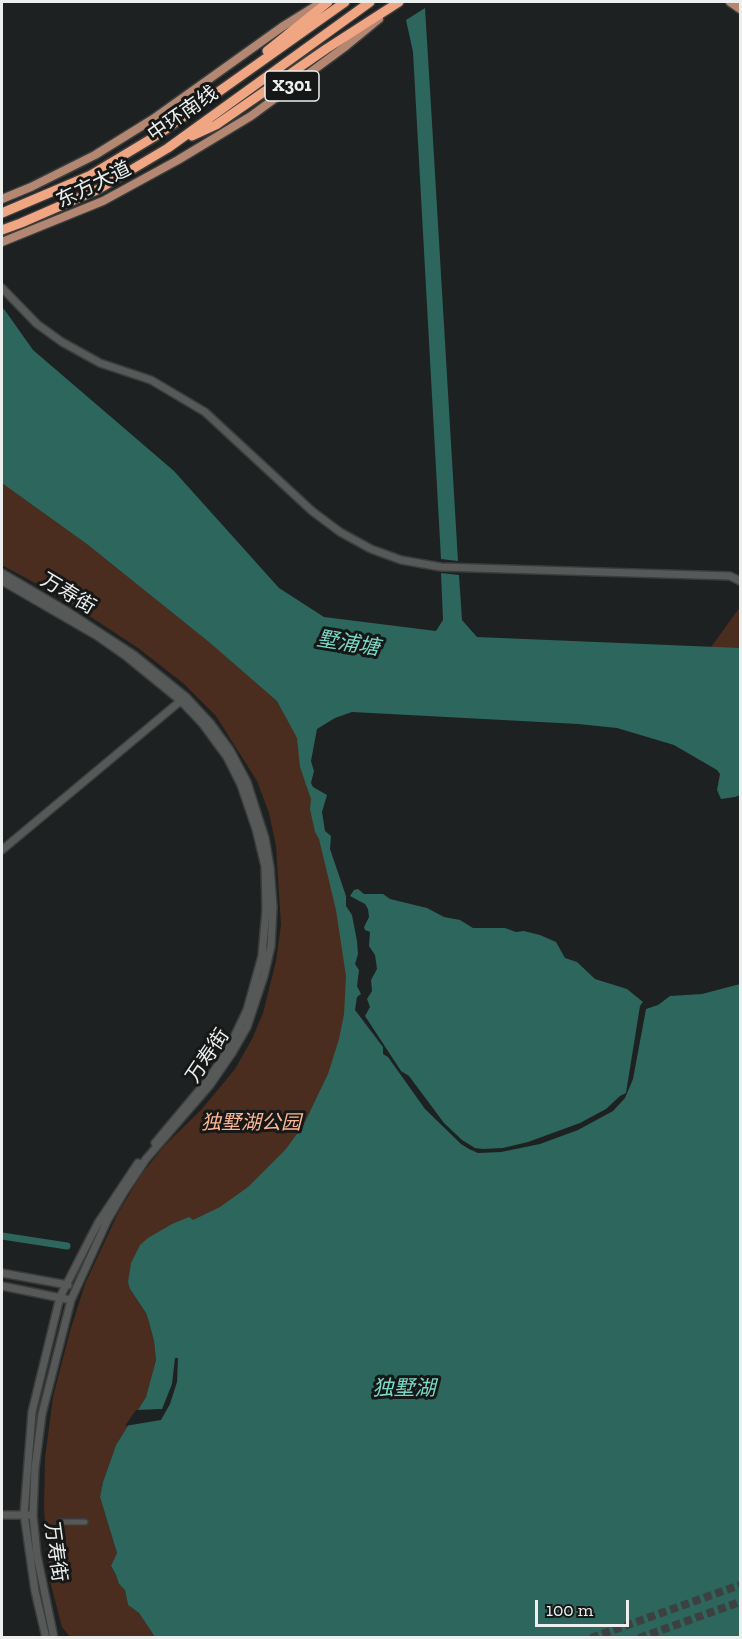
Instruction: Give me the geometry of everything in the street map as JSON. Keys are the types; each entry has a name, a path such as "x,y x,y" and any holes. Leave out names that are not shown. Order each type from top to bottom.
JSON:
{"highway":[{"path":"225,87 290,30 328,2"},
{"name":"中环南线","path":"2,213 89,176 159,134 345,2"},
{"name":"中环南线","path":"2,230 99,189 171,146 370,2"},
{"path":"171,146 216,125 399,2"}],"main road":[{"name":"东方大道","path":"2,199 95,155 153,119 282,27 322,2"},
{"name":"东方大道","path":"2,242 103,201 251,116 346,46 399,2"},
{"path":"730,2 741,9"}],"street":[{"path":"2,288 37,324 62,342 100,363 151,380 205,412 312,511 340,532 371,549 401,560 441,567 739,576"},
{"name":"万寿街","path":"2,573 134,655 183,699 227,757 241,785 256,829 264,866 266,910 262,956 247,1010 227,1052 207,1081 142,1158 98,1222 95,1239 71,1300 42,1414 35,1467 33,1515 37,1555 54,1638"},
{"name":"万寿街","path":"2,581 97,636 183,699"},
{"path":"2,850 183,699"},
{"name":"万寿街","path":"46,1638 35,1591 24,1514 32,1412 60,1297 77,1262 95,1239"},
{"path":"2,1273 76,1286"},
{"path":"2,1286 71,1300"},
{"path":"2,1515 33,1515"},
{"path":"60,1522 85,1522"}],"green space":[{"name":"独墅湖公园","path":"2,454 301,712 305,769 337,907 349,988 338,1055 307,1126 279,1162 130,1289 146,1313 154,1341 156,1360 146,1397 116,1445 100,1497 117,1553 111,1567 119,1584 125,1590 128,1605 139,1613 155,1637 70,1637 62,1627 50,1581 44,1510 45,1458 53,1397 85,1284 118,1213 141,1175 164,1146 201,1110 235,1069 263,1013 276,961 281,925 276,846 269,813 257,781 216,716 183,683 138,648 59,596 2,565"},
{"path":"740,607 740,654 711,647"}],"water":[{"path":"425,8 458,561 441,559 413,52 406,20"},
{"name":"独墅湖","path":"4,309 33,350 174,471 279,588 324,617 436,631 443,620 441,573 459,575 462,620 477,637 740,648 740,795 735,797 721,799 717,790 720,774 717,770 674,745 617,728 352,712 335,718 317,729 311,761 314,771 311,783 313,787 327,795 322,812 325,831 331,836 330,849 346,896 346,906 352,915 358,954 355,964 359,970 357,986 361,994 357,997 355,1010 383,1047 383,1054 388,1057 425,1109 469,1149 478,1153 501,1152 540,1144 578,1130 613,1111 625,1098 633,1079 646,1009 658,1005 670,996 702,994 740,984 740,1637 155,1637 139,1613 128,1605 125,1590 119,1584 111,1566 117,1553 100,1497 116,1445 146,1397 156,1360 154,1341 146,1313 128,1282 131,1263 140,1245 148,1238 172,1224 189,1217 193,1220 220,1207 248,1187 286,1149 304,1124 328,1074 344,1014 346,976 336,910 319,839 315,832 310,809 311,799 300,767 297,738 277,701 209,642 87,544 2,483 2,310"},
{"path":"358,889 364,894 383,894 390,899 427,908 444,917 460,920 473,928 505,928 540,935 556,942 565,958 577,962 595,979 627,989 643,1002 640,1006 626,1093 606,1109 580,1123 528,1142 503,1148 483,1149 475,1148 462,1140 444,1123 409,1076 401,1071 365,1016 370,1007 367,999 372,991 371,980 377,969 375,955 369,946 370,932 364,927 369,917 368,909 365,904 350,896 354,890"}],"pier":[{"path":"175,1358 178,1358 177,1382 170,1404 161,1420 125,1426 136,1410 162,1409 172,1384"}],"waterway":[{"path":"2,1236 67,1246"}],"tunnel":[{"path":"591,1638 740,1585"},
{"path":"639,1638 740,1602"}],"water label":[{"name":"墅浦塘","path":"348,644"}]}
